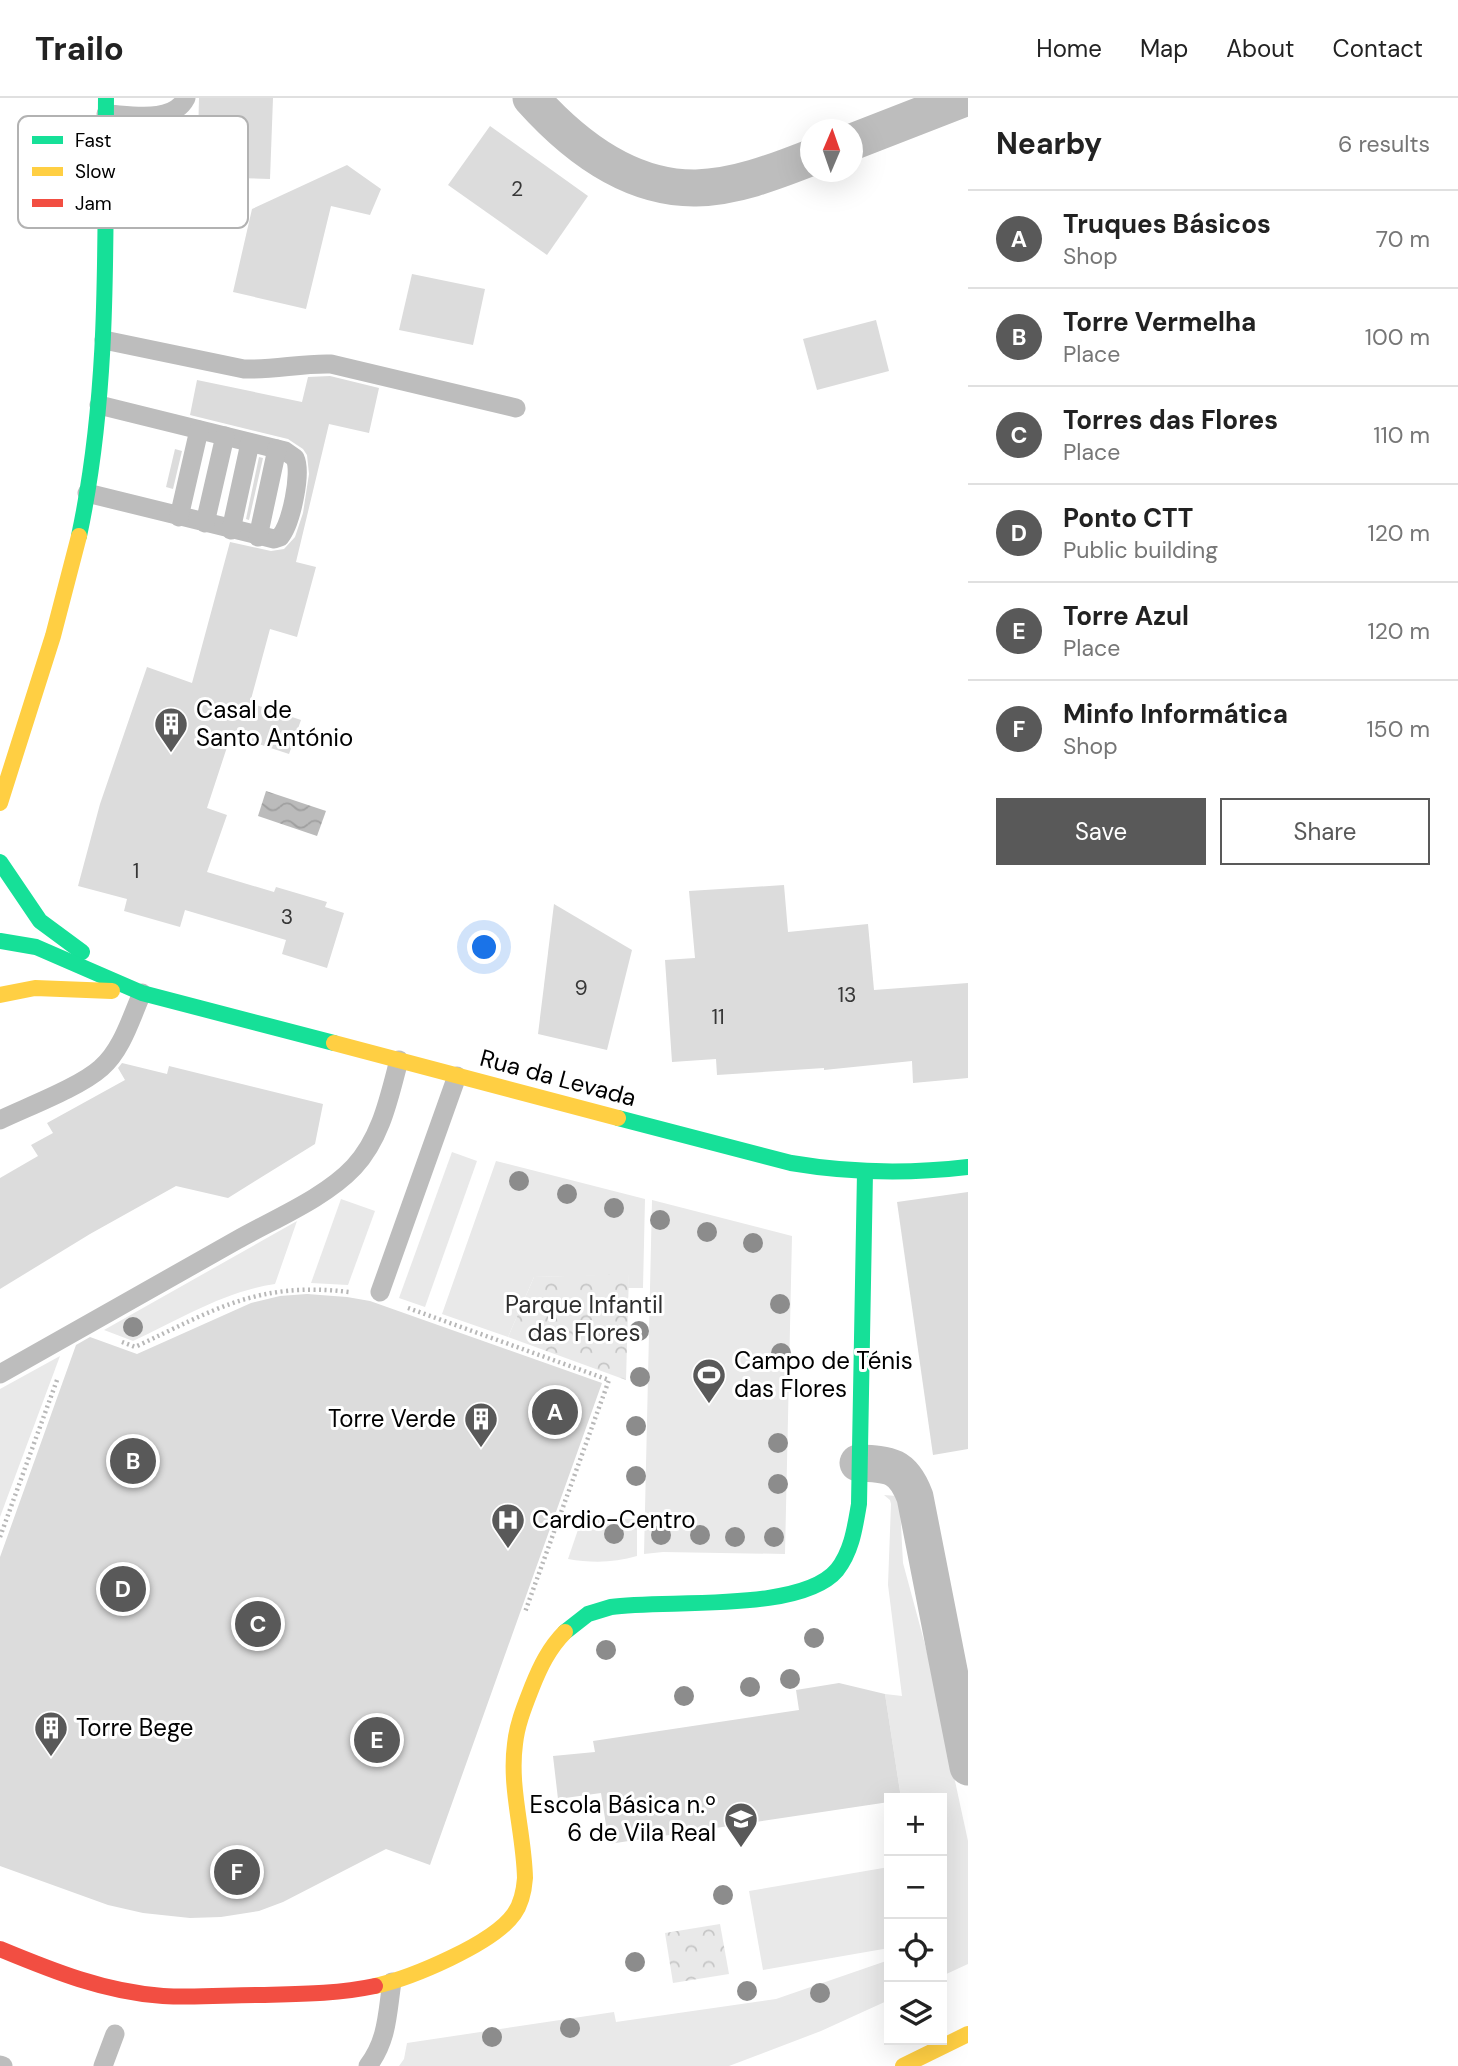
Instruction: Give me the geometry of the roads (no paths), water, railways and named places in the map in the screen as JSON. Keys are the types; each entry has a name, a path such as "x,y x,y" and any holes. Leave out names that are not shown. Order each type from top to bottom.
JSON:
{"main road":[{"path":"0,803 66,595 88,493 104,340 105,228"},
{"path":"0,862 31,910 48,928 142,993"},
{"path":"0,941 24,944 46,951 142,993"},
{"path":"0,995 21,989 57,987 142,993"},
{"name":"Rua da Levada","path":"142,993 791,1163 865,1172 911,1172 968,1167"},
{"path":"0,1949 114,1990 178,1997 283,1994 346,1990 392,1982 486,1939 505,1924 520,1905 523,1892 524,1863 514,1746 517,1728 537,1672 557,1640 582,1618 608,1606 784,1596 815,1587 839,1567 854,1540 859,1504 865,1172"},
{"path":"903,2066 968,2034"}],"street":[{"path":"531,98 586,149 621,169 657,183 697,188 719,186 761,176 800,162"},
{"path":"863,138 965,98"},
{"path":"858,1463 890,1466 900,1471 910,1483 968,1767"}],"lane":[{"path":"106,106 166,114 176,110 186,98"},
{"path":"104,340 244,369 264,370 307,364 331,364 516,408"},
{"path":"88,493 266,539 280,537 288,521 299,469 291,453 99,405"},
{"path":"179,517 200,430"},
{"path":"205,523 225,436"},
{"path":"231,530 250,443"},
{"path":"0,1120 101,1068 122,1037 142,993"},
{"path":"0,1374 341,1179 366,1152 376,1135 389,1100 399,1060"},
{"path":"380,1292 457,1076"},
{"path":"368,2066 380,2050 386,2031 392,1982"},
{"path":"103,2066 115,2034"}],"water":[{"path":"266,791 326,811 317,836 258,816"}],"place":[{"name":"Casal de Santo António","path":"171,754"},
{"name":"Campo de Ténis das Flores","path":"709,1405"},
{"name":"Truques Básicos","path":"555,1412"},
{"name":"Torre Verde","path":"481,1449"},
{"name":"Torre Vermelha","path":"133,1461"},
{"name":"Cardio-Centro","path":"508,1550"},
{"name":"Ponto CTT","path":"123,1589"},
{"name":"Torres das Flores","path":"258,1624"},
{"name":"Torre Azul","path":"377,1740"},
{"name":"Torre Bege","path":"51,1758"},
{"name":"Escola Básica n.º 6 de Vila Real","path":"741,1849"},
{"name":"Minfo Informática","path":"237,1872"}],"park label":[{"name":"Parque Infantil das Flores","path":"584,1319"}]}
